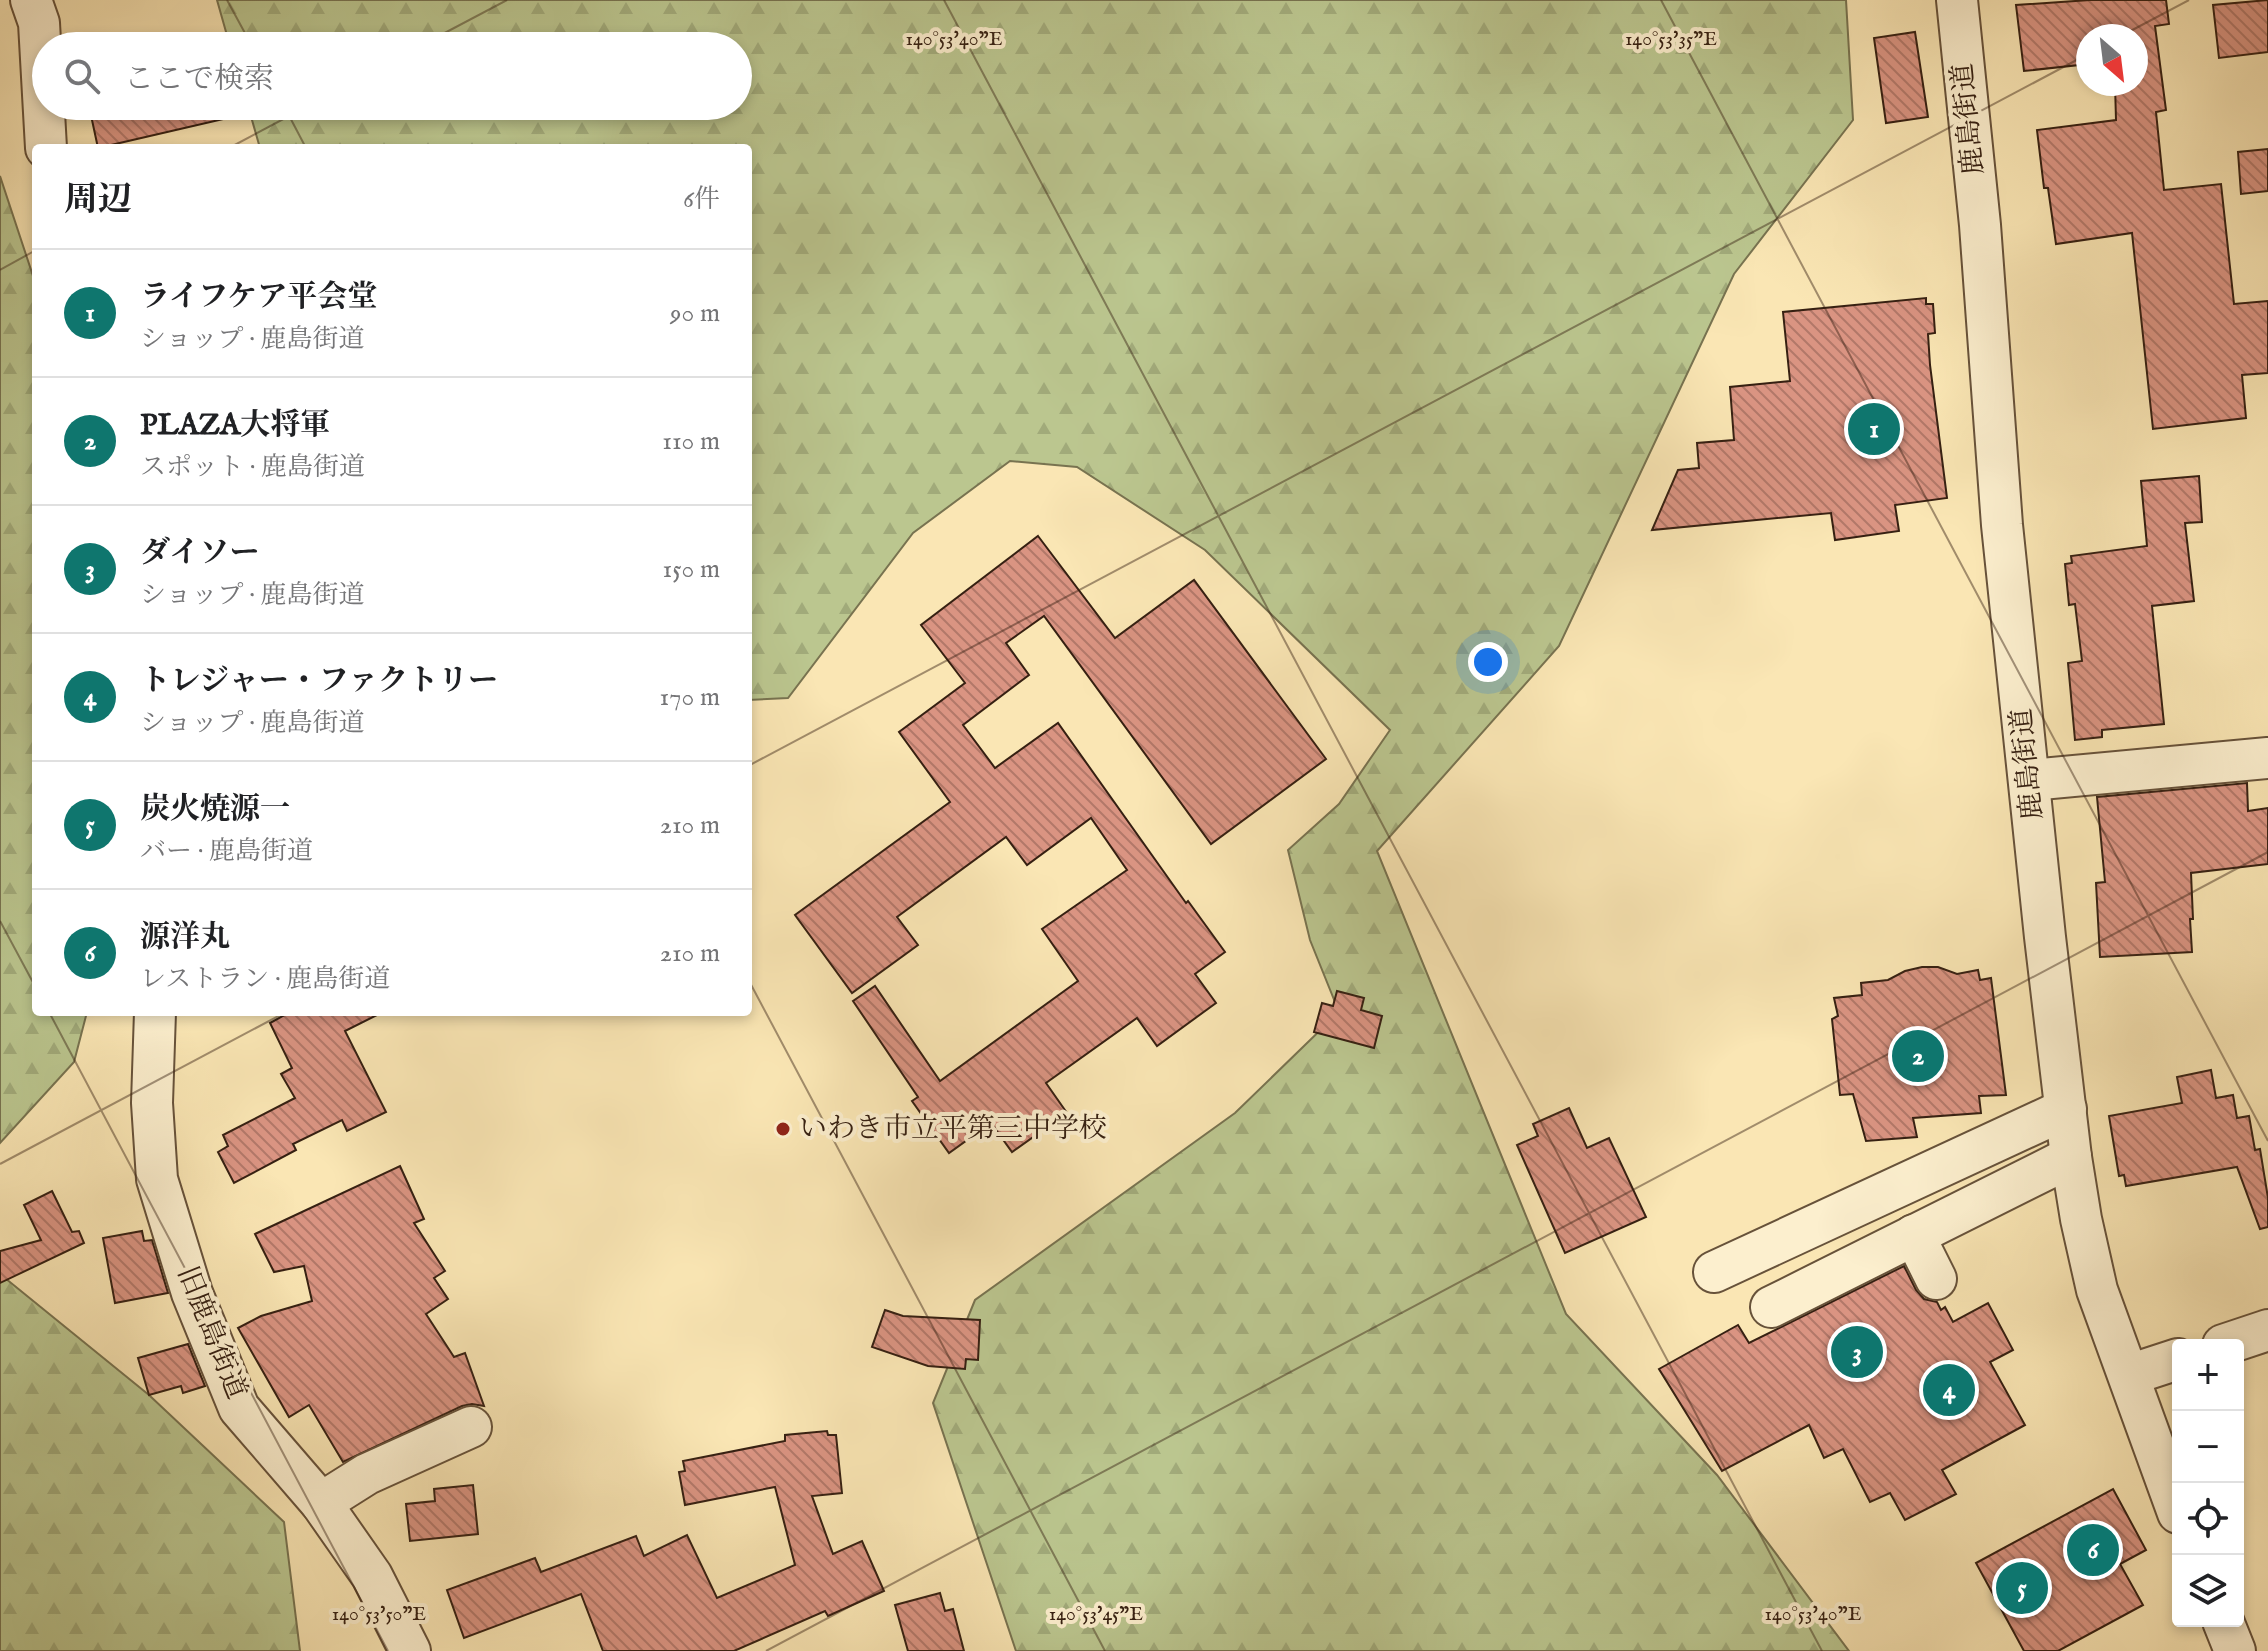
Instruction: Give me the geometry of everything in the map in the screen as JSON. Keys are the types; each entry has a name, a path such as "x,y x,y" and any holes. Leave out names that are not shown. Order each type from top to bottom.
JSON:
{"street":[{"path":"31,0 40,32"},
{"name":"鹿島街道","path":"1957,0 1980,225 2002,525 2071,1157 2097,1290 2172,1496"},
{"path":"44,120 46,144"},
{"path":"2030,780 2268,758"},
{"name":"旧鹿島街道","path":"155,1016 152,1103 157,1179 192,1293 239,1408 321,1503 372,1576 410,1651"},
{"path":"1714,1272 2066,1109"},
{"path":"1771,1307 2071,1157"},
{"path":"1914,1235 1938,1291"},
{"path":"2241,1339 2268,1330"},
{"path":"2129,1375 2172,1361"},
{"path":"321,1503 367,1474 471,1427"},
{"path":"373,1651 387,1604"},
{"path":"2225,1627 2235,1651"}],"green space":[{"path":"217,0 1846,0 1853,120 1734,274 1559,646 1377,851 1566,1314 1717,1475 1849,1651 1016,1651 933,1403 975,1300 1235,1113 1339,1012 1310,940 1288,850 1339,804 1390,730 1205,550 1077,467 1010,461 913,533 788,698 752,700 752,144 259,144 252,120 752,120 752,32 226,32"},
{"path":"0,176 32,273 32,1016 86,1016 74,1062 0,1143"},
{"path":"0,1274 149,1395 284,1522 300,1651 0,1651"}],"building":[{"path":"2090,0 2166,0 2169,24 2155,26 2166,110 2156,112 2164,190 2221,184 2234,304 2268,301 2268,373 2242,375 2246,418 2153,429 2132,233 2056,244 2048,188 2044,188 2037,130 2116,120 2115,96 2148,96 2148,24 2076,24 2076,65 2024,71 2016,5"},
{"path":"2268,0 2268,52 2219,58 2213,5"},
{"path":"1915,32 1928,117 1886,123 1874,38"},
{"path":"92,120 219,120 115,144 97,144"},
{"path":"2268,149 2268,191 2241,194 2238,152"},
{"path":"1926,298 1926,304 1933,304 1935,333 1928,334 1930,365 1947,498 1895,505 1899,531 1835,540 1831,513 1652,530 1678,470 1699,468 1697,443 1734,440 1730,387 1790,381 1783,312"},
{"path":"2199,476 2202,522 2185,523 2194,601 2152,606 2164,724 2102,730 2102,737 2075,740 2068,663 2082,661 2075,604 2069,605 2065,564 2072,563 2071,556 2147,546 2141,481"},
{"path":"1038,536 1115,638 1194,580 1326,759 1211,844 1044,616 1006,643 1029,675 963,725 995,768 1058,723 1186,903 1188,901 1225,952 1195,974 1216,1003 1157,1046 1137,1018 1046,1083 1067,1113 1012,1152 991,1123 949,1153 912,1101 918,1097 853,1001 875,986 940,1081 1078,981 1042,929 1127,870 1091,818 1027,865 1006,837 897,917 918,945 852,993 795,915 950,802 899,732 965,683 921,625"},
{"path":"2247,783 2248,811 2268,808 2268,864 2191,873 2192,952 2100,957 2096,883 2105,882 2097,797"},
{"path":"1922,967 1938,967 1957,974 1978,970 1980,980 1991,978 2006,1095 1979,1096 1981,1113 1913,1118 1917,1137 1866,1141 1853,1094 1840,1095 1832,1019 1838,1016 1834,998 1862,995 1861,983 1888,980"},
{"path":"1337,991 1364,998 1361,1010 1382,1016 1374,1048 1314,1032 1322,1003 1333,1006"},
{"path":"283,1016 375,1016 345,1031 386,1112 347,1131 342,1120 293,1144 296,1150 234,1183 218,1152 228,1146 223,1135 295,1098 281,1074 292,1068 270,1023"},
{"path":"2211,1070 2216,1098 2233,1095 2237,1118 2249,1116 2255,1150 2260,1149 2268,1198 2268,1227 2260,1229 2237,1167 2126,1186 2124,1175 2119,1176 2109,1116 2182,1103 2177,1077"},
{"path":"1569,1108 1587,1148 1609,1138 1646,1217 1565,1253 1517,1145 1538,1136 1533,1124"},
{"path":"400,1166 424,1219 414,1223 445,1271 434,1278 448,1299 426,1314 454,1357 465,1353 484,1406 462,1406 343,1462 309,1405 289,1417 238,1328 261,1316 312,1301 304,1266 274,1272 255,1234"},
{"path":"52,1191 72,1232 79,1231 84,1243 0,1283 0,1251 41,1240 24,1205"},
{"path":"142,1231 144,1241 152,1240 168,1293 115,1303 103,1238"},
{"path":"1904,1266 1916,1290 1924,1299 1937,1302 1941,1310 1945,1307 1953,1322 1988,1303 2013,1350 1990,1362 2025,1425 1942,1470 1956,1494 1905,1520 1890,1493 1870,1502 1843,1449 1824,1458 1809,1425 1722,1471 1659,1369 1738,1325 1749,1343"},
{"path":"885,1310 903,1316 980,1320 978,1360 966,1359 965,1369 928,1366 872,1347"},
{"path":"188,1344 205,1386 183,1393 181,1386 149,1395 138,1358"},
{"path":"827,1431 828,1435 836,1435 842,1493 812,1496 833,1554 862,1541 884,1591 828,1616 825,1611 734,1651 603,1651 581,1594 464,1638 447,1590 535,1558 541,1572 636,1536 644,1556 687,1535 717,1598 795,1565 775,1487 685,1505 679,1472 685,1471 683,1461 785,1441 785,1435"},
{"path":"473,1485 478,1534 410,1541 406,1504 435,1501 434,1489"},
{"path":"2113,1489 2146,1550 2120,1564 2143,1605 2058,1651 2024,1651 1976,1563"},
{"path":"940,1593 945,1611 953,1609 964,1651 908,1651 895,1605"}],"place":[{"name":"ライフケア平会堂","path":"1874,429"},
{"name":"PLAZA大将軍","path":"1918,1056"},
{"name":"いわき市立平第三中学校","path":"783,1129"},
{"name":"ダイソー","path":"1857,1352"},
{"name":"トレジャー・ファクトリー","path":"1949,1390"},
{"name":"源洋丸","path":"2093,1550"},
{"name":"炭火焼源一","path":"2022,1588"}]}
